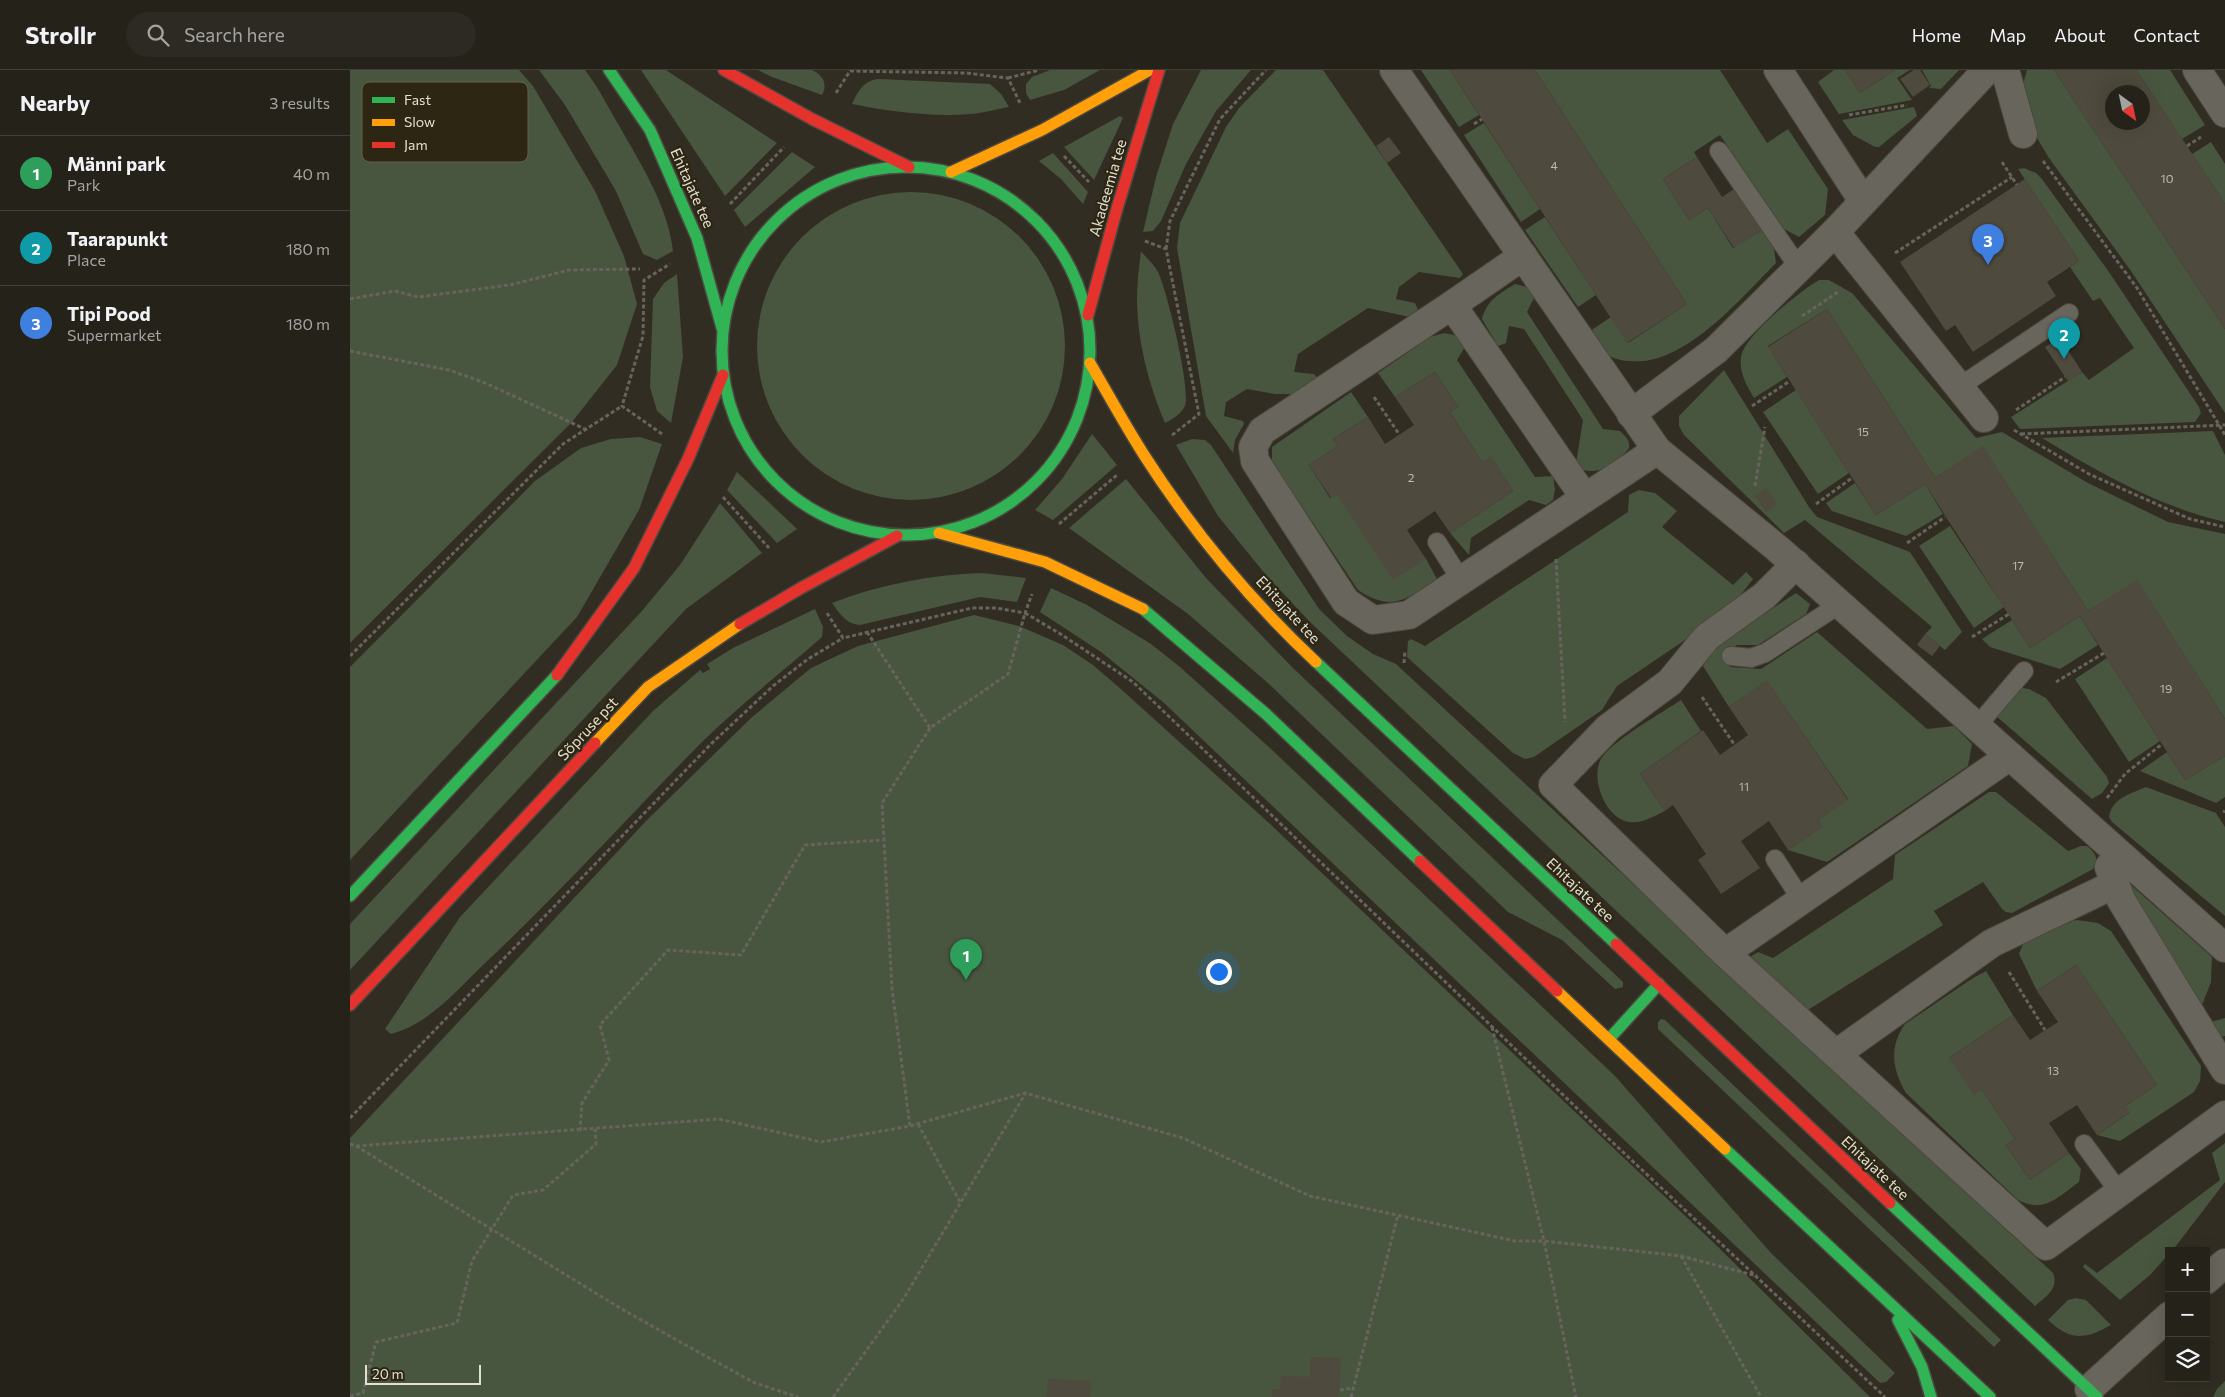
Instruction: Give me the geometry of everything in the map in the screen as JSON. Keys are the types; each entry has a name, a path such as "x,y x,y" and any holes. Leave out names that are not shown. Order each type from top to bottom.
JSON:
{"main road":[{"name":"Ehitajate tee","path":"609,70 650,130 697,238 722,330"},
{"path":"724,70 812,119 909,166"},
{"path":"951,172 1042,130 1150,70"},
{"name":"Akadeemia tee","path":"1088,315 1116,212 1159,70"},
{"path":"909,166 951,172 990,186 1025,209 1053,239 1075,276 1088,315 1090,363 1081,411 1059,455 1026,491 985,518 939,533 897,536 847,527 801,503 763,469 736,425 723,375 722,330 733,286 754,246 784,213 822,187 864,172 909,166"},
{"name":"Ehitajate tee","path":"1090,363 1144,455 1201,536 1289,636 1659,984 2089,1394"},
{"path":"350,896 563,668 634,568 688,459 723,375"},
{"path":"939,533 1045,562 1141,608 1266,714 1990,1397"},
{"name":"Sõpruse pst","path":"350,1005 648,687 692,653 729,630 897,536"},
{"path":"1609,1039 1659,984"},
{"path":"1888,1301 1915,1354 1929,1387 1931,1397"}],"street":[{"path":"1394,70 1657,450 1796,564 2225,948"},
{"path":"1778,70 1863,201"},
{"path":"1631,414 1716,350 1835,232 1987,70"},
{"path":"2005,70 2023,134"},
{"path":"2197,70 2225,113"},
{"path":"1835,232 1959,387 1991,420"},
{"path":"1523,256 1452,306 1262,431 1253,447 1255,461 1346,602 1373,620 1409,615 1657,450"},
{"path":"1452,306 1585,498"},
{"path":"1796,564 1764,596 1707,637 1670,682 1608,728 1553,785 1725,953 2046,1246 2225,1115"},
{"path":"1725,953 2010,756"},
{"path":"2099,835 2120,900 2225,1070"},
{"path":"1836,1054 1992,943 2115,884"},
{"path":"2210,1276 2225,1262"},
{"path":"2089,1394 2165,1320"}],"lane":[{"path":"1719,151 1799,268"},
{"path":"1959,387 2069,313"},
{"path":"1437,542 1461,580"},
{"path":"1731,656 1751,658 1765,653 1840,604"},
{"path":"1978,725 2024,670"},
{"path":"1774,859 1801,899"},
{"path":"2084,1144 2119,1192"}],"path":[{"path":"845,70 850,72 966,71 1008,78 1040,70"},
{"path":"1171,436 1199,414 1166,249 1170,221 1220,119 1266,70"},
{"path":"832,100 850,72"},
{"path":"1008,78 1021,105"},
{"path":"1811,122 1911,104"},
{"path":"2023,134 2137,288 2223,425 2225,435"},
{"path":"730,204 784,147"},
{"path":"1058,150 1092,184"},
{"path":"2000,160 2017,185"},
{"path":"1894,253 2012,177"},
{"path":"1140,239 1166,249"},
{"path":"350,656 563,444 622,406 643,336 644,280 677,260"},
{"path":"350,299 395,292 418,298 510,285 569,270 640,269"},
{"path":"350,351 449,370 483,382 586,430"},
{"path":"1991,420 2065,377"},
{"path":"1752,406 1790,381"},
{"path":"622,406 668,438"},
{"path":"1380,406 1399,434"},
{"path":"1991,420 2021,434 2089,474 2190,519 2225,527"},
{"path":"2021,434 2223,425"},
{"path":"1754,492 1765,427"},
{"path":"1060,524 1121,471"},
{"path":"1816,504 1852,478"},
{"path":"723,497 769,548"},
{"path":"1907,543 1945,517"},
{"path":"1556,559 1565,727"},
{"path":"910,1126 892,989 882,803 930,728 1008,674 1025,613 1034,590"},
{"path":"823,606 844,638"},
{"path":"350,1118 711,744 780,681 808,660 844,638 972,608 996,608 1025,613 1133,682 1492,1027 1885,1397"},
{"path":"1972,637 2008,614"},
{"path":"867,632 930,728"},
{"path":"2056,682 2104,653"},
{"path":"1715,716 1734,744"},
{"path":"2125,774 2162,744"},
{"path":"580,1131 582,1103 610,1060 600,1025 668,950 740,955 805,845 884,840"},
{"path":"2027,1002 2045,1030"},
{"path":"1492,1027 1544,1241 1576,1397"},
{"path":"356,1146 580,1131 719,1119 821,1142 910,1126 1025,1094 1183,1138 1310,1196 1515,1241 1544,1241 1681,1256 1757,1276"},
{"path":"834,1397 904,1298 1025,1094"},
{"path":"918,1124 960,1202"},
{"path":"350,1396 363,1393 376,1342 457,1323 472,1261 513,1195 543,1190 596,1144 594,1129"},
{"path":"350,1144 620,1308 689,1347 755,1383 798,1397"},
{"path":"1351,1397 1398,1215"},
{"path":"1681,1256 1761,1397"},
{"path":"1340,1390 1353,1388"}],"green space":[{"path":"350,70 519,70 533,86 595,191 624,256 637,304 617,365 572,422 350,643"},
{"path":"539,70 585,70 604,99 653,187 666,219 673,251 657,260 643,254 616,191 565,105"},
{"path":"641,70 666,70 777,143 725,196"},
{"path":"758,70 812,70 822,77 825,87 824,91 822,95"},
{"path":"1050,70 1100,70 1064,90 1030,100 1026,93 1026,84 1032,77"},
{"path":"1201,70 1251,70 1216,111 1186,164 1161,221 1153,231 1143,232 1156,177 1173,124"},
{"path":"1276,70 1323,70 1463,274 1460,278 1419,272 1399,287 1396,299 1415,303 1418,310 1410,317 1368,308 1298,354 1294,372 1314,374 1318,379 1297,394 1275,394 1247,389 1226,402 1224,416 1243,421 1244,424 1235,440 1233,453 1206,416 1177,248 1180,223 1226,127 1239,108"},
{"path":"1421,70 1450,70 1479,115 1459,127"},
{"path":"1535,70 1720,70 1767,143 1788,129 1828,189 1825,215 1799,237 1784,229 1720,135 1694,152 1697,157 1663,179 1689,220 1708,208 1733,248 1764,229 1773,243 1776,263 1729,311 1691,342 1671,353 1650,360 1627,361 1608,355 1590,331 1611,317 1628,343 1687,304"},
{"path":"1834,70 1845,70 1860,93 1895,70 1910,70 1897,78 1912,100 1839,114 1818,82"},
{"path":"1922,70 1959,70 1941,89 1929,88 1931,86"},
{"path":"2027,70 2054,70 2225,329 2225,413 2131,271 2049,158 2022,113 2019,98"},
{"path":"2136,70 2170,70 2205,125 2182,139 2150,91 2150,85 2146,85"},
{"path":"879,79 990,84 1001,94 1009,107 976,113 941,115 852,104 865,84"},
{"path":"1914,107 1917,116 1879,147 1875,147 1853,135 1842,120"},
{"path":"1120,116 1123,118 1094,180 1064,147"},
{"path":"1484,123 1540,209 1521,222 1464,135"},
{"path":"2211,142 2225,164 2225,204 2192,154"},
{"path":"792,152 815,167 745,227 734,210"},
{"path":"1053,153 1088,192 1083,204 1061,179 1039,161"},
{"path":"2024,168 2036,173 2042,179 2109,272 2199,407 2201,413 2195,422 2020,429 2011,417 2082,372 2089,380 2134,348 2100,298 2093,301 2070,267 2079,261 2018,169"},
{"path":"911,192 941,195 970,204 996,218 1020,237 1039,261 1053,287 1062,316 1065,346 1062,376 1053,405 1039,431 1020,455 996,474 970,488 941,497 911,500 881,497 852,488 826,474 802,455 783,431 769,405 760,376 757,346 760,316 769,287 783,261 802,237 826,218 852,204 881,195"},
{"path":"1545,217 1596,295 1578,307 1525,230"},
{"path":"1141,251 1156,269 1162,282 1177,339 1185,380 1185,406 1176,416 1165,423 1149,378 1139,330 1137,292"},
{"path":"677,274 683,357 671,423 657,411 650,387 653,299 664,283"},
{"path":"1819,280 1829,280 1852,293 1976,438 2002,432 2088,483 2168,522 2225,534 2225,719 2137,581 2088,611 1983,447 1935,478 1827,309 1768,346 1787,377 1754,398 1741,369 1741,358 1744,349 1751,338 1773,315"},
{"path":"1515,284 1527,287 1534,298 1527,312 1603,429 1620,431 1628,441 1629,448 1616,460 1600,470 1580,469 1576,463 1583,420 1524,329 1509,326 1506,343 1498,346 1482,319 1490,302"},
{"path":"1444,333 1454,335 1466,345 1457,360 1535,477 1553,476 1555,490 1553,500 1546,505 1529,500 1471,538 1469,555 1450,533 1513,491 1491,457 1482,462 1450,412 1458,407 1435,372 1395,397 1378,373 1430,337"},
{"path":"1724,370 1817,517 1910,552 1962,632 1945,650 1925,634 1932,627 1805,520 1784,533 1684,435 1679,426 1679,416"},
{"path":"1796,390 1849,473 1818,494 1763,412"},
{"path":"1351,392 1368,417 1333,439 1338,446 1309,465 1330,498 1337,494 1426,559 1437,579 1399,601 1380,601 1358,590 1272,462 1272,447"},
{"path":"2213,431 2225,455 2225,522 2201,516 2130,488 2042,438"},
{"path":"1092,434 1117,465 1053,520 1035,510 1062,479"},
{"path":"640,437 662,444 639,510 577,617 350,860 350,667 535,481 581,448 611,439"},
{"path":"1192,439 1205,440 1211,445 1319,609 1347,636 1373,654 1396,664 2053,1273 2054,1284 2050,1292 2035,1306 1309,621 1266,575 1218,516 1176,445"},
{"path":"737,472 797,529 777,543 727,490"},
{"path":"1126,479 1206,578 1292,667 1623,982 1623,987 1615,989 1562,940 1508,912 1269,684 1188,614 1069,528"},
{"path":"1855,483 1876,515 1925,484 1943,514 1906,536 1832,511 1826,503"},
{"path":"1639,490 1655,493 1677,511 1662,527 1733,585 1746,572 1753,579 1728,611 1617,686 1602,710 1534,757 1525,759 1513,753 1407,657 1408,641 1411,639 1425,646 1628,512 1629,495"},
{"path":"720,503 762,553 686,609 350,970 350,924 641,612 680,565"},
{"path":"1950,526 2004,607 1974,628 1919,546"},
{"path":"982,573 1026,578 1017,602 980,597 860,625 847,620 832,603 887,586 925,578"},
{"path":"1051,588 1087,605 1151,644 1180,667 1270,748 1615,1076 1771,1253 1895,1373 1886,1382 1880,1383 1163,702 1101,652 1040,612"},
{"path":"1796,593 1810,604 1806,614 1758,645 1736,645 1730,667 1761,669 1817,632 1927,729 1954,726 1972,744 1968,766 1827,862 1788,850 1822,827 1818,820 1848,799 1767,681 1729,707 1703,666 1710,649"},
{"path":"815,609 823,627 822,637 716,728 540,910 442,1005 405,1029 391,1034 385,1029 460,917 653,711 700,670 703,673 710,669 707,664 733,648"},
{"path":"974,615 1019,626 1063,645 1093,665 1122,690 1269,823 1715,1244 1870,1397 350,1397 350,1138 646,821 751,718 811,668 858,646"},
{"path":"2080,616 2098,645 2060,669 1990,647 1982,639 2012,620 2030,648"},
{"path":"2107,658 2160,741 2129,762 2075,679"},
{"path":"2023,688 2046,698 2107,777 2109,783 2102,793 2092,799 1996,716 2018,691"},
{"path":"1681,700 1701,731 1640,774 1665,811 1639,822 1629,822 1620,819 1606,805 1598,784 1597,774 1603,756 1639,726"},
{"path":"2167,752 2185,780 2225,756 2225,797 2216,803 2140,771"},
{"path":"2146,787 2216,813 2225,827 2225,916 2112,822 2109,817 2114,805 2128,795"},
{"path":"1989,792 1996,792 2068,851 2081,846 2087,846 2096,856 2093,869 2012,913 2002,909 1983,882 1934,911 1943,925 1803,1013 1747,959 1758,952 1773,958 1893,879 1895,855"},
{"path":"2131,885 2212,957 2211,982 2202,1005 2134,904 2130,889"},
{"path":"2077,920 2098,923 2111,931 2201,1066 2200,1081 2194,1092 2120,1141 2097,1135 2129,1113 2125,1106 2157,1085 2076,965 2037,991 2019,954 2023,944 2036,936 2056,926"},
{"path":"1986,971 2013,1015 1949,1058 1982,1090 2015,1139 2006,1145 2030,1180 2069,1153 2081,1169 2079,1182 2057,1198 2043,1204 2027,1204 2018,1200 1906,1093 1895,1067 1896,1041 1905,1024"},
{"path":"2225,1018 2225,1036 2220,1037 2211,1022"},
{"path":"1661,1019 1665,1020 2001,1340 1994,1347 1658,1029 1658,1022"},
{"path":"2225,1143 2225,1182 2175,1247 2165,1247 2165,1258 2150,1275 2120,1300 2083,1267 2085,1264 2097,1273 2220,1180 2212,1153"},
{"path":"2076,1298 2086,1300 2111,1325 2093,1334 2078,1336 2064,1332 2048,1320 2068,1300"},
{"path":"2225,1381 2225,1397 2213,1397 2217,1389"}],"building":[{"path":"1450,70 1535,70 1687,304 1627,343"},
{"path":"1845,70 1895,70 1860,93"},
{"path":"1914,70 1920,70 1930,85 1913,97 1900,79"},
{"path":"2054,70 2136,70 2146,85 2105,85 2105,130 2150,130 2150,91 2225,204 2225,329"},
{"path":"1389,137 1401,153 1387,163 1376,146"},
{"path":"1697,157 1722,197 1737,187 1764,229 1734,248 1708,208 1689,220 1663,179"},
{"path":"2025,179 2079,261 2047,282 2056,296 1973,352 1955,325 1946,331 1900,262"},
{"path":"1827,309 1935,478 1983,446 2088,611 2137,580 2225,719 2225,756 2185,780 2080,616 2030,648 1925,484 1876,515 1768,347"},
{"path":"2060,338 2082,372 2068,381 2045,347"},
{"path":"1435,372 1458,407 1450,412 1482,462 1491,456 1513,491 1450,533 1435,511 1407,530 1426,559 1393,580 1337,494 1331,498 1309,465 1338,446 1333,439 1368,417 1385,444 1414,425 1395,397"},
{"path":"1766,488 1777,504 1766,512 1755,496"},
{"path":"1925,634 1940,646 1932,656 1917,645"},
{"path":"1767,680 1848,800 1818,820 1823,827 1788,850 1769,821 1741,841 1760,868 1721,894 1698,860 1706,854 1673,805 1665,811 1640,774 1703,730 1720,755 1748,735 1729,707"},
{"path":"2076,965 2157,1085 2125,1106 2130,1112 2097,1135 2077,1105 2049,1123 2069,1153 2030,1180 2006,1145 2015,1139 1982,1090 1974,1095 1949,1058 2013,1015 2030,1040 2058,1022 2037,991"},
{"path":"1311,1357 1341,1358 1339,1397 1272,1397 1272,1389 1280,1389 1281,1376 1310,1377"},
{"path":"1048,1379 1091,1381 1090,1397 1047,1397"}],"traffic: fast":[{"path":"609,70 650,130 697,238 722,328"},
{"path":"906,167 942,171 976,181 1008,198 1036,221 1059,249 1076,281 1086,315 1090,351 1086,387 1076,421 1059,453 1036,481 1008,504 976,521 942,531 906,535 870,531 836,521 804,504 776,481 753,453 736,421 726,387 722,351 726,315 736,281 753,249 776,221 804,198 836,181 870,171 906,167"},
{"path":"1143,609 1266,714 1420,861"},
{"path":"1316,662 1616,944"},
{"path":"350,896 557,675"},
{"path":"1609,1039 1659,984"},
{"path":"1725,1149 1990,1397"},
{"path":"1890,1203 2097,1397"},
{"path":"1898,1320 1922,1367 1931,1397"}],"traffic: slow":[{"path":"951,172 1042,130 1150,70"},
{"path":"1090,363 1144,455 1202,537 1268,614 1316,662"},
{"path":"939,533 1045,562 1143,609"},
{"path":"595,743 648,687 740,624"},
{"path":"1557,991 1725,1149"}],"traffic: jam":[{"path":"724,70 812,119 909,167"},
{"path":"1088,315 1116,212 1159,70"},
{"path":"557,675 634,568 688,459 723,375"},
{"path":"740,624 801,588 897,536"},
{"path":"350,1005 595,743"},
{"path":"1420,861 1557,991"},
{"path":"1616,944 1890,1203"}],"place":[{"name":"Tipi Pood","path":"1988,265"},
{"name":"Taarapunkt","path":"2064,359"},
{"name":"Männi park","path":"966,980"}]}
